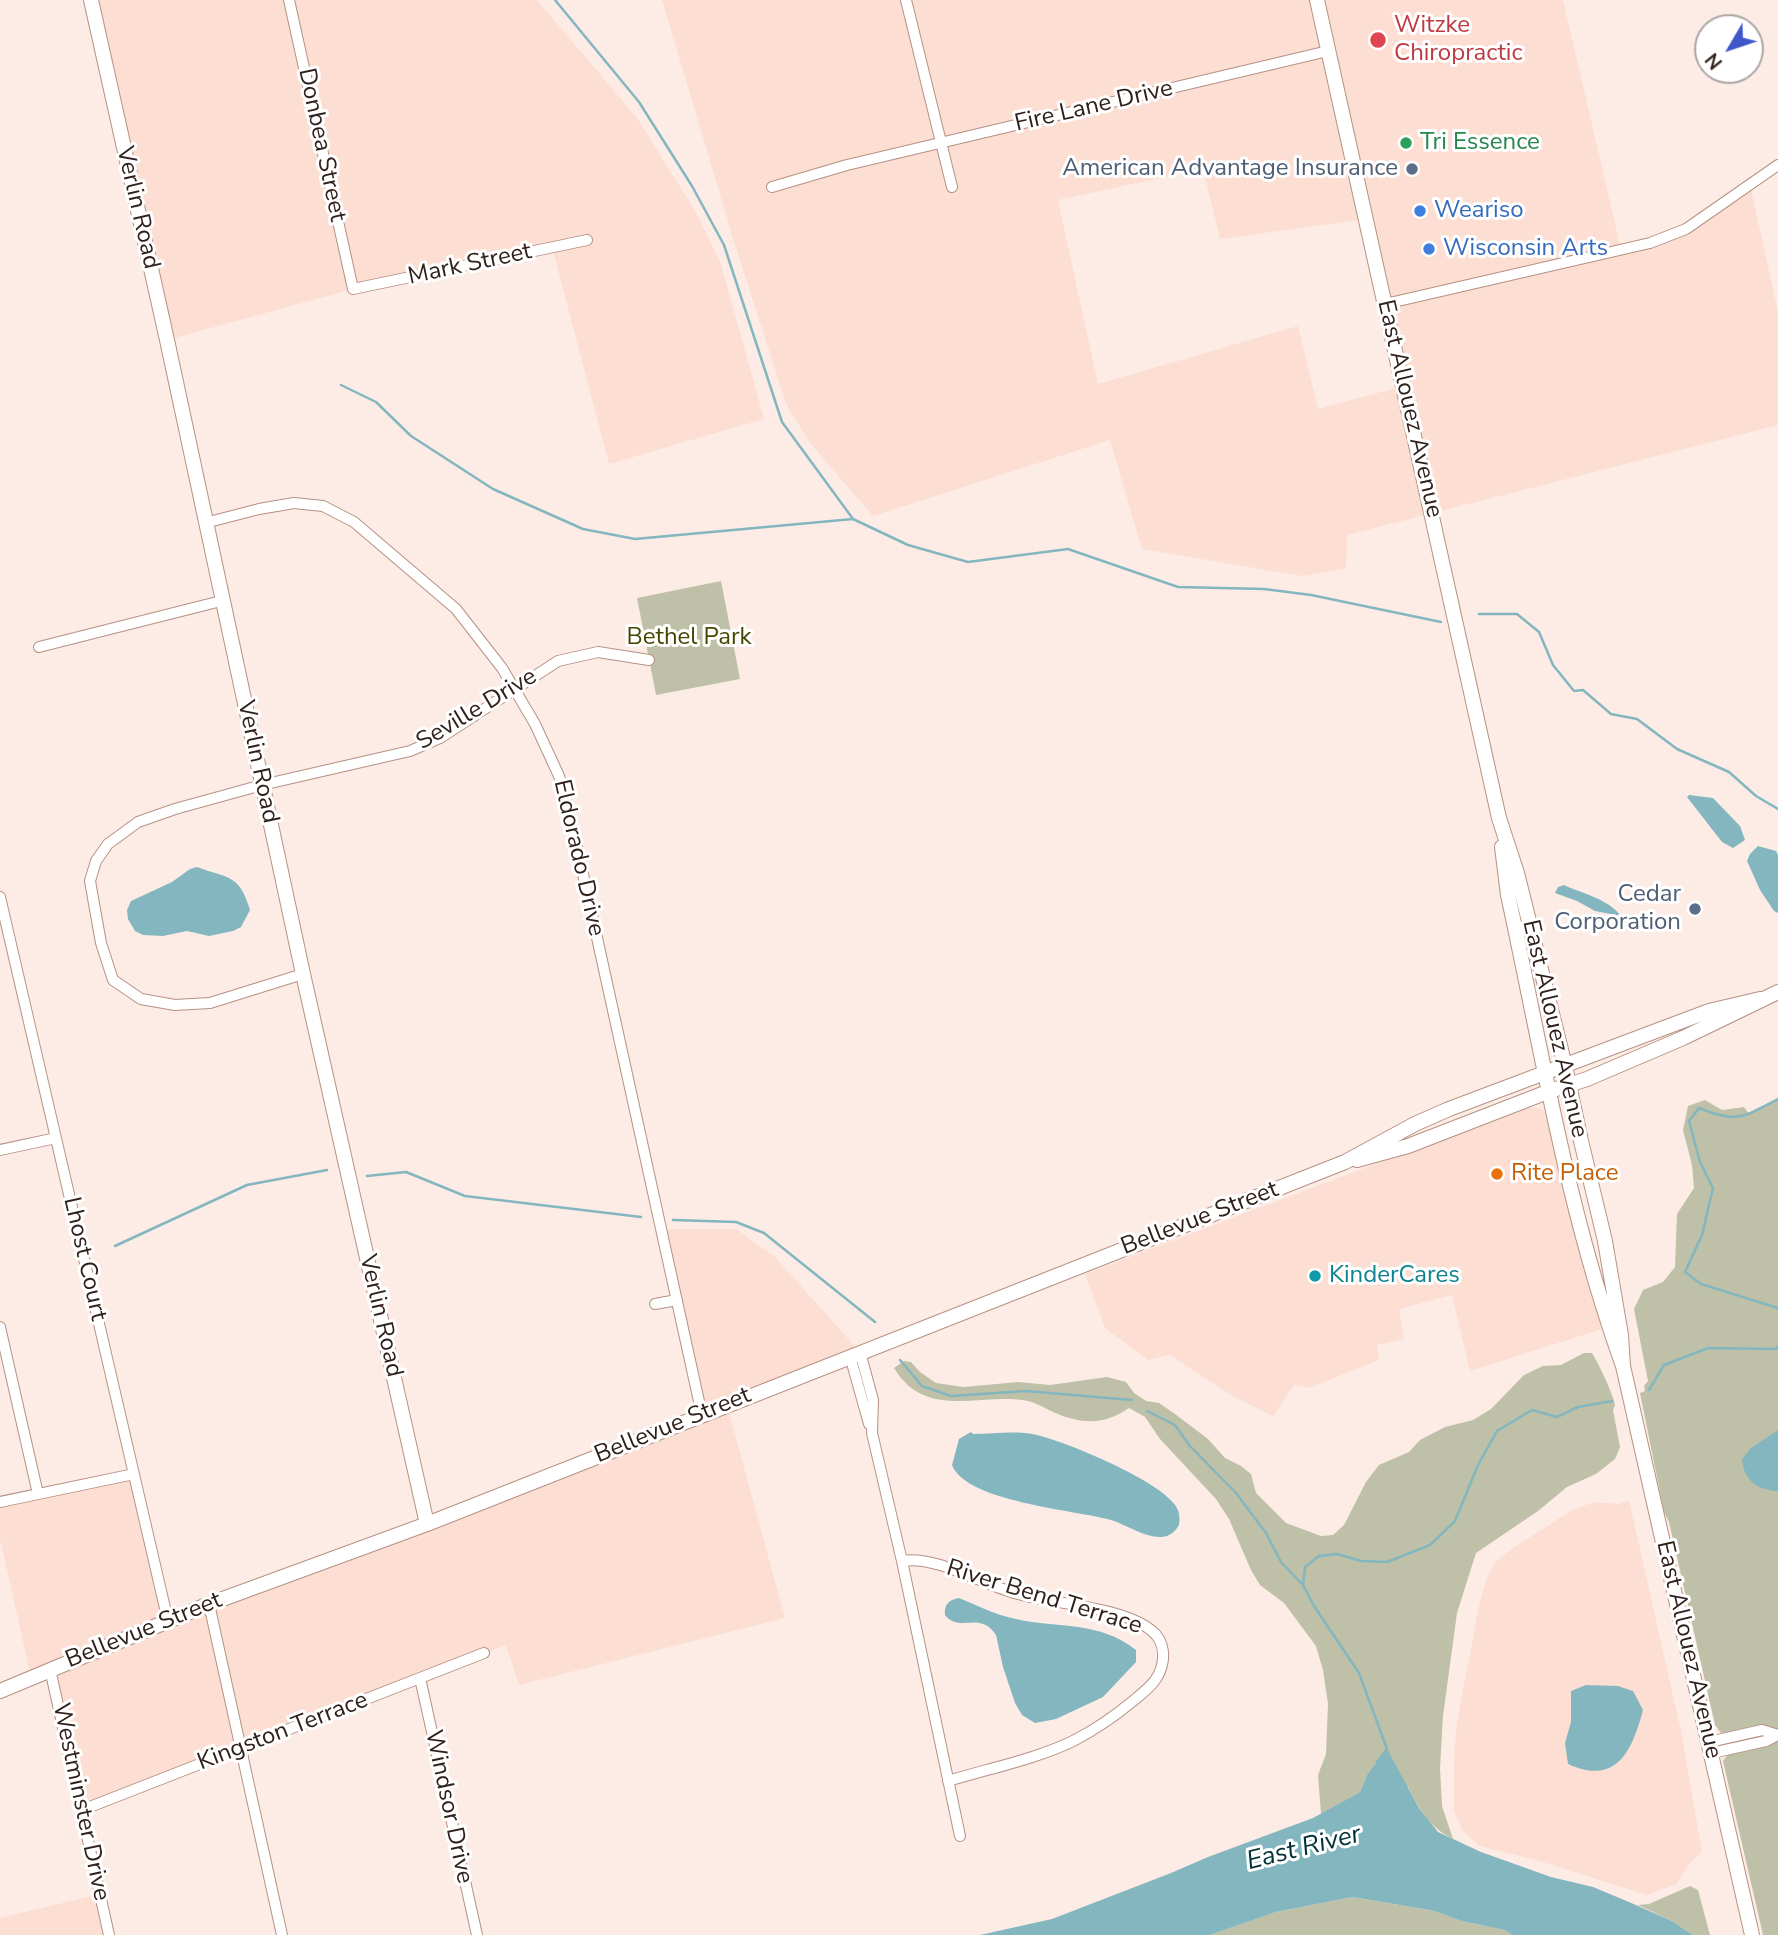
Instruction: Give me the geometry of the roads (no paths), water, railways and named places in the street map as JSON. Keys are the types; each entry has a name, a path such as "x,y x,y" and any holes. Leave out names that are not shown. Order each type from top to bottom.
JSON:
{"street":[{"name":"Verlin Road","path":"91,0 426,1524"},
{"name":"Donbea Street","path":"289,0 353,289"},
{"path":"906,0 952,187"},
{"name":"East Allouez Avenue","path":"1317,0 1499,818 1517,873 1566,1066 1605,1241 1621,1335 1623,1366"},
{"name":"Fire Lane Drive","path":"772,187 860,162 1328,51"},
{"path":"1385,304 1650,243 1686,229 1778,165"},
{"name":"Mark Street","path":"353,289 587,240"},
{"name":"Eldorado Drive","path":"205,523 294,503 323,506 354,522 456,609 502,668 535,724 559,776 702,1415"},
{"path":"39,647 221,601"},
{"name":"Seville Drive","path":"262,785 410,751 440,738 558,660 598,652 649,660"},
{"path":"262,785 201,801 138,822 108,844 96,861 90,881 98,933 113,980 141,999 175,1005 210,1003 303,974"},
{"name":"East Allouez Avenue","path":"1499,818 1508,895 1549,1091 1586,1245 1623,1366 1752,1935"},
{"name":"Lhost Court","path":"0,897 167,1621"},
{"name":"Bellevue Street","path":"1345,1162 1408,1146 1569,1084 1683,1038 1778,992"},
{"name":"Bellevue Street","path":"0,1691 209,1604 426,1524 1345,1162 1415,1124 1546,1072 1709,1011 1760,999"},
{"path":"0,1150 56,1138"},
{"path":"655,1304 677,1300"},
{"path":"0,1327 38,1494"},
{"name":"River Bend Terrace","path":"855,1354 873,1400 872,1433 960,1836"},
{"path":"0,1502 134,1474"},
{"name":"River Bend Terrace","path":"902,1561 915,1559 1017,1594 1107,1612 1152,1631 1161,1643 1163,1659 1160,1674 1152,1685 1108,1721 1058,1747 948,1781"},
{"path":"209,1604 282,1935"},
{"name":"Kingston Terrace","path":"82,1810 484,1653"},
{"name":"Westminster Drive","path":"50,1669 109,1935"},
{"name":"Windsor Drive","path":"420,1678 477,1935"},
{"path":"1710,1748 1762,1730 1778,1735"}],"water":[{"path":"1687,797 1713,798 1740,826 1745,840 1733,848 1722,842"},
{"path":"1758,846 1776,851 1778,855 1778,913 1760,890 1747,861"},
{"path":"197,867 237,883 250,910 241,927 209,936 187,931 163,936 143,935 135,931 128,919 127,910 131,901"},
{"path":"1564,885 1602,901 1621,916 1595,911 1555,893 1558,887"},
{"path":"1778,1430 1778,1491 1764,1489 1753,1483 1743,1467 1742,1459 1751,1448"},
{"path":"971,1432 1037,1435 1111,1463 1165,1495 1178,1510 1179,1525 1170,1535 1156,1537 1111,1520 1024,1503 978,1488 961,1478 952,1465 959,1439"},
{"path":"959,1598 1009,1617 1107,1634 1136,1650 1136,1662 1103,1697 1056,1719 1035,1723 1022,1715 1015,1703 996,1635 983,1624 957,1623 945,1615 948,1603"},
{"path":"1586,1685 1618,1686 1633,1691 1643,1710 1634,1739 1620,1761 1599,1771 1585,1770 1568,1764 1565,1743 1571,1722 1571,1691"},
{"name":"East River","path":"1387,1749 1419,1808 1438,1832 1481,1852 1551,1877 1593,1887 1672,1921 1693,1935 1513,1935 1504,1930 1462,1921 1434,1911 1353,1897 1276,1912 1210,1935 980,1935 1052,1919 1313,1818 1360,1792 1367,1775"}],"waterway":[{"path":"555,0 639,102 692,186 724,245 782,422 853,519 908,545 968,562 1068,549 1178,587 1264,589 1311,595 1441,622"},
{"path":"341,385 376,402 411,436 493,489 583,529 635,539 853,519"},
{"path":"1479,614 1517,614 1539,632 1553,665 1574,691 1583,690 1611,714 1637,719 1677,749 1729,772 1756,796 1778,809"},
{"path":"1778,1099 1748,1114 1732,1117 1699,1108 1689,1121 1700,1162 1713,1188 1702,1235 1685,1272 1701,1284 1778,1308"},
{"path":"115,1246 247,1185 327,1170"},
{"path":"367,1176 406,1172 465,1196 641,1217"},
{"path":"673,1220 736,1222 764,1233 875,1322"},
{"path":"1649,1390 1664,1365 1708,1348 1776,1349 1778,1346"},
{"path":"900,1360 922,1386 951,1396 1026,1391 1132,1400"},
{"path":"1377,1762 1387,1749 1359,1673 1303,1585 1305,1567 1319,1556 1337,1554 1361,1561 1387,1562 1430,1545 1455,1521 1478,1465 1497,1431 1532,1410 1557,1417 1578,1407 1612,1401"},
{"path":"1147,1411 1175,1425 1189,1445 1236,1493 1266,1533 1281,1562 1303,1585"}],"place":[{"name":"Witzke Chiropractic","path":"1378,40"},
{"name":"Tri Essence","path":"1406,143"},
{"name":"American Advantage Insurance","path":"1412,169"},
{"name":"Weariso","path":"1420,211"},
{"name":"Wisconsin Arts","path":"1429,249"},
{"name":"Cedar Corporation","path":"1695,909"},
{"name":"Rite Place","path":"1497,1174"},
{"name":"KinderCares","path":"1315,1276"}],"park label":[{"name":"Bethel Park","path":"689,638"}]}
